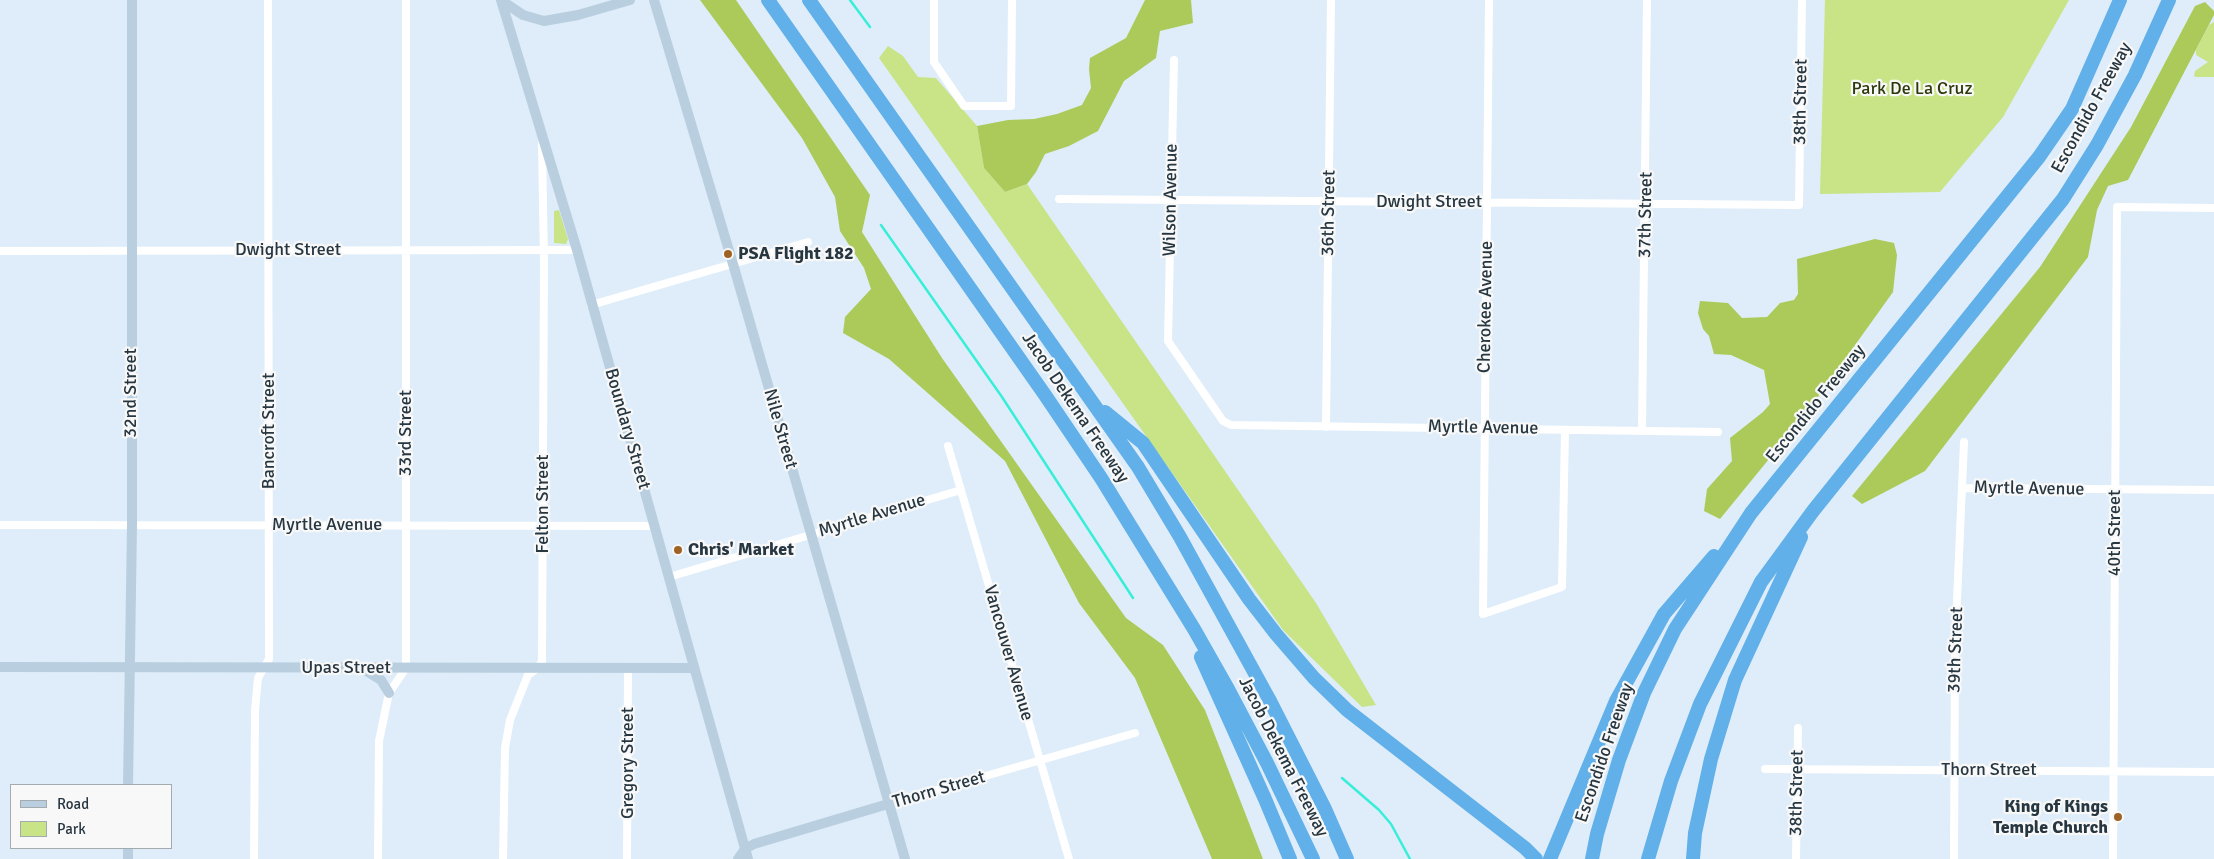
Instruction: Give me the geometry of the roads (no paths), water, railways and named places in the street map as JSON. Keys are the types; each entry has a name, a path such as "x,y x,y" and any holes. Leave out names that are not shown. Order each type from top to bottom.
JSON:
{"highway":[{"path":"758,0 827,84"},
{"name":"Jacob Dekema Freeway","path":"768,0 1045,395 1153,560 1233,697 1313,859"},
{"name":"Jacob Dekema Freeway","path":"809,0 1138,467 1180,537 1269,699 1325,809 1347,859"},
{"name":"Escondido Freeway","path":"1592,859 1597,834 1619,760 1644,693 1675,629 1751,514 2039,157 2072,109 2120,0"},
{"name":"Escondido Freeway","path":"1648,859 1671,781 1700,704 1761,582 1813,511 2063,199 2097,145 2135,75 2169,0"},
{"path":"1090,398 1143,443 1249,599 1314,678 1347,710 1525,848 1536,859"},
{"path":"1693,859 1695,833 1711,759 1735,680 1813,511"},
{"path":"1550,859 1616,701 1664,614 1751,514"},
{"path":"1153,560 1221,700 1290,859"}],"street":[{"name":"32nd Street","path":"128,784 132,525 132,0"},
{"name":"Bancroft Street","path":"254,859 258,678 269,660 268,0"},
{"name":"33rd Street","path":"406,0 406,668"},
{"path":"501,0 523,15 544,21 578,15 630,0"},
{"name":"Boundary Street","path":"501,0 576,250 746,854"},
{"name":"Nile Street","path":"654,0 733,264 905,859"},
{"path":"934,0 934,62 964,106 1011,106 1012,0"},
{"name":"36th Street","path":"1326,426 1331,0"},
{"name":"Cherokee Avenue","path":"1489,0 1483,614 1562,587 1565,430"},
{"name":"37th Street","path":"1642,430 1647,0"},
{"name":"38th Street","path":"1800,205 1802,0"},
{"name":"Wilson Avenue","path":"1168,341 1174,60"},
{"name":"Felton Street","path":"538,668 542,660 544,250 542,140"},
{"name":"Dwight Street","path":"1059,199 1800,205"},
{"name":"40th Street","path":"2112,859 2117,207 2214,208"},
{"path":"591,305 808,242"},
{"name":"Dwight Street","path":"0,251 576,250"},
{"name":"Myrtle Avenue","path":"1168,341 1223,421 1231,426 1718,432"},
{"name":"39th Street","path":"1954,859 1955,645 1958,625 1960,504 1963,488 1964,442"},
{"name":"Vancouver Avenue","path":"948,446 1069,859"},
{"name":"Myrtle Avenue","path":"1963,488 2214,490"},
{"name":"Myrtle Avenue","path":"669,577 961,490"},
{"name":"Myrtle Avenue","path":"0,526 654,526"},
{"name":"Upas Street","path":"0,668 693,668"},
{"path":"362,668 381,680 389,693"},
{"path":"378,859 379,741 389,693 406,668"},
{"path":"503,859 506,740 517,698 528,675 538,668"},
{"name":"Gregory Street","path":"627,859 628,668"},
{"name":"38th Street","path":"1796,859 1798,728"},
{"name":"Thorn Street","path":"746,854 754,844 1135,733"},
{"name":"Thorn Street","path":"1765,769 2214,772"},
{"path":"738,859 746,854"}],"waterway":[{"path":"850,0 870,27"},
{"path":"881,225 1002,397 1133,598"},
{"path":"1342,778 1379,810 1391,824 1410,859"}],"place":[{"name":"PSA Flight 182","path":"728,254"},
{"name":"Chris' Market","path":"678,550"},
{"name":"King of Kings Temple Church","path":"2118,817"}],"park label":[{"name":"Park De La Cruz","path":"1912,89"}]}
